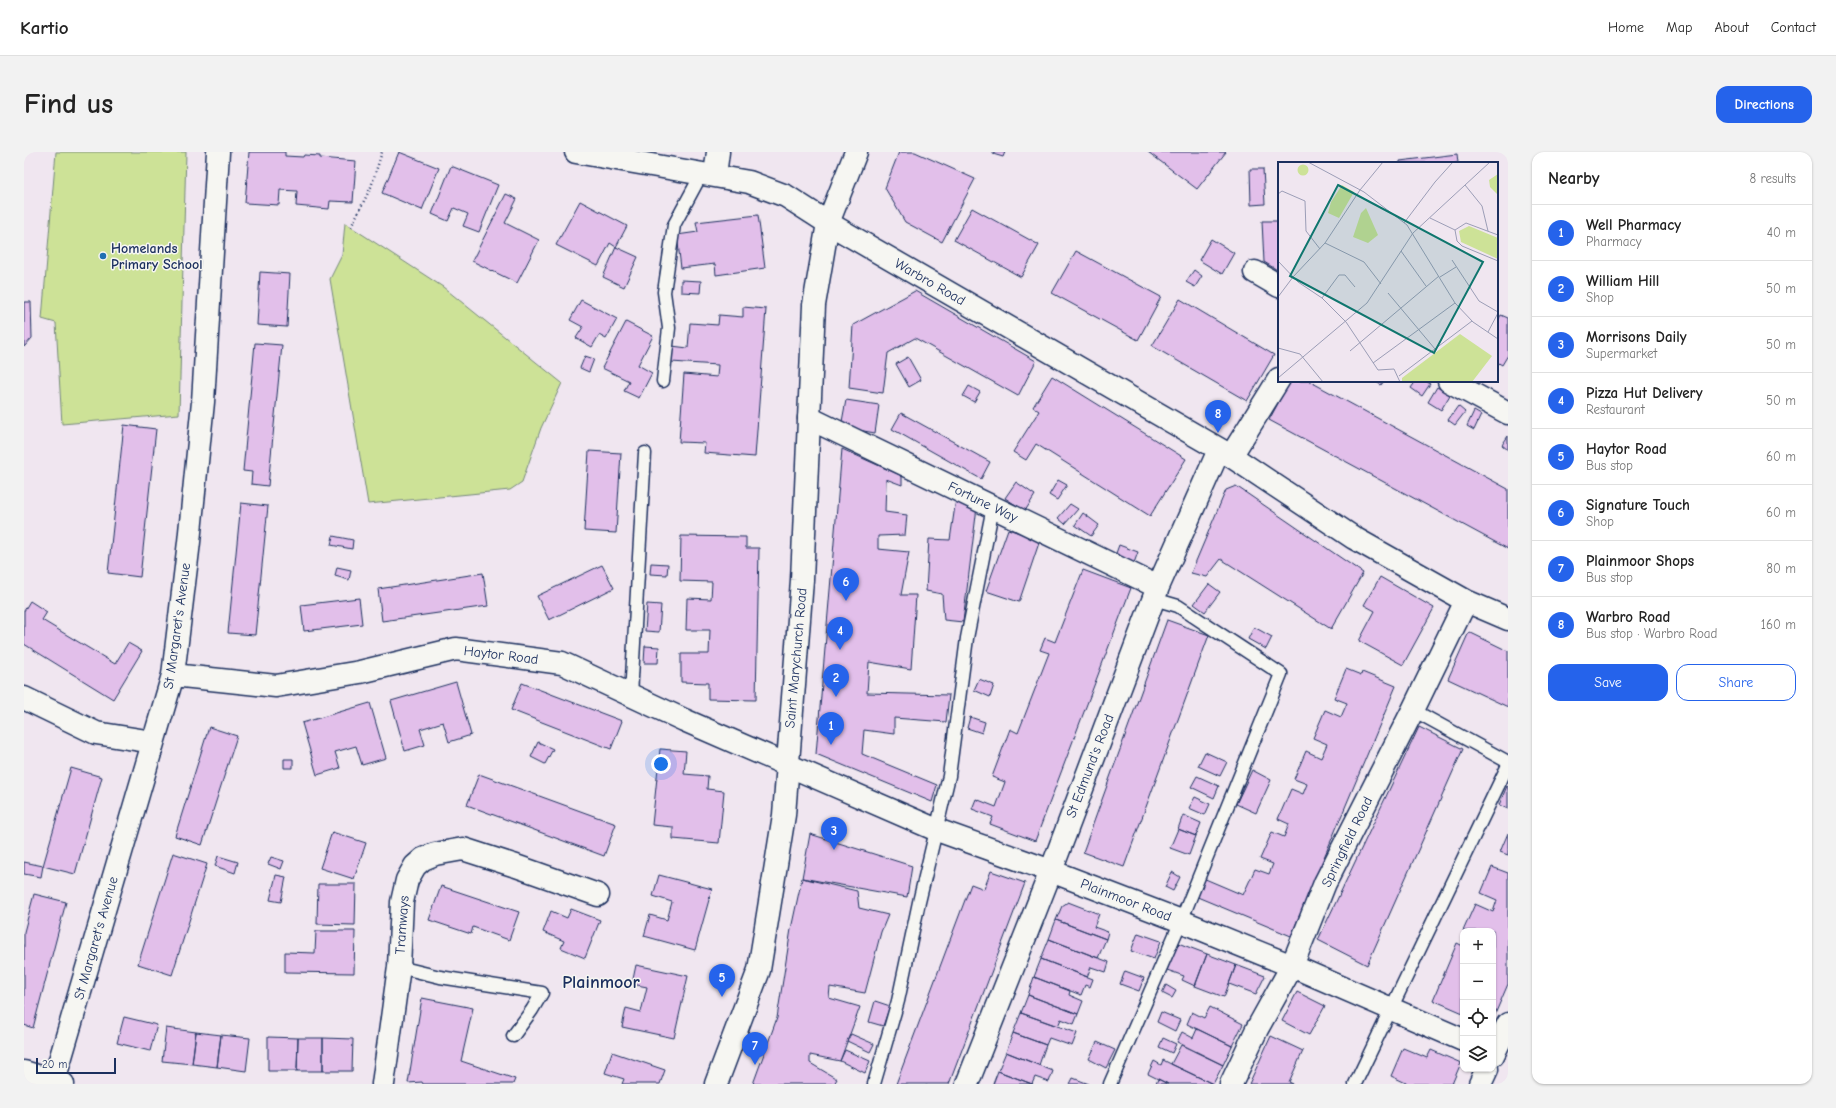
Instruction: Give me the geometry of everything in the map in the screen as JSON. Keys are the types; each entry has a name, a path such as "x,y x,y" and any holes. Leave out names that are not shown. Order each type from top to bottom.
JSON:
{"street":[{"name":"St Margaret's Avenue","path":"57,1083 173,675 190,542 203,402 218,152"},
{"name":"Warbro Road","path":"576,152 749,182 786,196 828,223 1225,453 1354,538 1466,601 1508,619"},
{"path":"709,174 718,152"},
{"name":"Saint Marychurch Road","path":"716,1084 759,970 784,815 802,580 814,305 828,223 856,152"},
{"path":"1255,272 1278,285"},
{"name":"St Edmund's Road","path":"966,1084 1051,870 1156,593 1225,453 1278,380"},
{"path":"1451,382 1508,413"},
{"name":"Fortune Way","path":"809,418 993,507 1156,593"},
{"name":"Springfield Road","path":"1231,1084 1257,1029 1292,966 1325,883 1413,710 1466,601"},
{"name":"Haytor Road","path":"173,675 276,686 360,672 456,649 562,663 788,764"},
{"path":"24,698 96,733 153,742"},
{"name":"Plainmoor Road","path":"788,764 937,830 1051,870 1181,921 1292,966 1460,1039"},
{"name":"Tramways","path":"383,1084 399,967 402,902 407,880 415,866 424,859 435,854 463,849 524,868 598,895"},
{"path":"1496,1050 1508,1024"},
{"path":"24,1072 57,1083"},
{"path":"1480,1084 1486,1072"}],"lane":[{"path":"662,381 669,328 664,292 674,225 709,174"},
{"path":"631,695 645,453"},
{"path":"874,1084 898,1001 919,902 949,776 967,638 993,507"},
{"path":"1110,1084 1181,921 1281,674 1156,593"},
{"path":"1355,1084 1508,764 1413,710"},
{"path":"399,967 440,976 542,993 532,1010 513,1036"}],"path":[{"path":"351,227 371,187 382,152"}],"green space":[{"name":"Homelands Primary School","path":"56,152 186,152 179,414 62,424 56,323 42,319"},
{"path":"345,223 443,287 562,383 541,428 522,482 510,490 368,504 330,279 342,255"}],"building":[{"path":"249,152 285,152 285,156 320,156 320,158 356,161 353,202 330,201 329,209 296,206 297,191 280,190 279,205 245,203"},
{"path":"399,152 439,168 422,210 382,193"},
{"path":"899,152 915,152 975,179 942,242 905,222 885,188"},
{"path":"993,152 1005,152 1003,157 993,154"},
{"path":"1148,152 1226,152 1197,189"},
{"path":"1457,154 1458,162 1400,162"},
{"path":"451,166 498,185 479,232 463,226 468,214 454,208 448,221 432,214"},
{"path":"1250,169 1263,169 1265,204 1251,205"},
{"path":"506,194 517,199 505,223 539,240 517,283 472,261"},
{"path":"580,201 627,226 616,247 610,243 598,266 556,245"},
{"path":"972,208 1039,245 1021,277 954,240"},
{"path":"758,215 765,268 716,275 715,264 681,268 677,235 698,232 696,222"},
{"path":"1262,221 1278,221 1278,270 1264,262"},
{"path":"1211,239 1234,253 1222,274 1199,260"},
{"path":"616,247 638,257 624,287 603,277"},
{"path":"1076,251 1161,297 1138,340 1052,293"},
{"path":"1194,270 1202,276 1195,287 1186,282"},
{"path":"260,272 290,274 287,327 257,325"},
{"path":"681,280 701,281 700,293 681,292"},
{"path":"915,291 1036,361 1018,396 915,338 888,353 883,393 849,388 853,325"},
{"path":"1180,299 1274,355 1247,401 1152,346"},
{"path":"581,300 617,319 606,339 599,335 592,347 576,338 583,327 570,320"},
{"path":"24,302 31,302 32,338 24,347"},
{"path":"743,307 766,309 755,457 704,453 705,443 679,442 684,374 717,377 718,365 671,362 672,346 688,348 690,323 718,325 719,315 743,317"},
{"path":"1501,315 1508,318 1508,355 1502,365 1498,363 1498,320"},
{"path":"626,322 653,336 638,365 652,373 639,398 624,391 629,381 602,368"},
{"path":"255,343 282,345 268,486 251,484 252,472 243,471"},
{"path":"585,356 594,359 589,372 580,368"},
{"path":"908,357 921,380 909,387 896,364"},
{"path":"1052,376 1186,459 1150,516 1036,444 1026,460 1013,452 1039,411 1033,407"},
{"path":"1289,382 1311,382 1508,489 1508,549 1269,420"},
{"path":"1376,382 1383,382 1381,385"},
{"path":"1415,382 1427,382 1430,384 1422,396 1411,388"},
{"path":"969,386 980,392 974,402 963,396"},
{"path":"1437,387 1450,395 1441,410 1428,402"},
{"path":"846,400 879,405 875,433 841,427"},
{"path":"1458,406 1465,412 1455,425 1448,420"},
{"path":"1474,411 1481,415 1474,430 1467,426"},
{"path":"901,413 990,462 981,479 892,429"},
{"path":"124,425 156,429 140,577 108,573"},
{"path":"1508,436 1508,450 1502,445"},
{"path":"842,449 902,476 902,485 886,479 885,512 907,515 905,535 878,536 878,549 909,552 901,595 916,595 911,669 869,662 867,693 949,695 946,722 894,718 894,734 864,730 862,754 937,785 932,802 816,754"},
{"path":"589,451 621,453 616,533 584,531"},
{"path":"1058,480 1067,485 1057,500 1049,495"},
{"path":"1016,482 1035,495 1025,511 1005,498"},
{"path":"1236,486 1363,573 1331,629 1221,559 1207,577 1191,573 1226,490"},
{"path":"956,499 977,507 963,622 944,620 942,594 926,591 929,539 950,540"},
{"path":"241,503 268,506 255,635 228,633"},
{"path":"1070,504 1078,509 1065,524 1058,518"},
{"path":"1083,513 1099,525 1091,536 1075,525"},
{"path":"1008,529 1040,540 1019,602 986,591"},
{"path":"333,536 353,540 352,549 331,545"},
{"path":"681,536 746,537 746,548 759,548 756,700 708,699 708,683 681,682 681,654 709,654 710,630 686,630 687,598 711,599 712,582 680,581"},
{"path":"1119,545 1138,552 1134,563 1115,556"},
{"path":"651,563 668,564 667,575 650,574"},
{"path":"602,565 614,588 549,620 537,596"},
{"path":"337,567 351,570 349,580 335,576"},
{"path":"1083,570 1131,588 1035,841 990,824 993,817 972,809 976,799 996,807 1005,782 992,777 1010,729 1018,733 1049,653 1040,650 1045,638 1055,642"},
{"path":"483,573 488,606 382,621 378,589"},
{"path":"1380,577 1434,608 1403,665 1359,641 1375,611 1364,605"},
{"path":"1209,584 1220,592 1205,612 1194,604"},
{"path":"359,598 362,624 304,631 301,605"},
{"path":"30,601 47,612 42,620 115,664 128,643 142,651 113,699 24,644 24,611"},
{"path":"647,604 661,605 659,632 645,631"},
{"path":"1167,620 1209,635 1124,867 1083,852"},
{"path":"1254,627 1272,637 1266,649 1248,639"},
{"path":"1469,632 1508,651 1508,707 1448,679"},
{"path":"645,646 659,647 658,663 644,663"},
{"path":"1346,669 1361,675 1362,672 1396,686 1291,936 1195,896 1203,878 1243,895 1255,869 1269,874 1273,864 1260,859 1272,832 1284,837 1289,824 1278,819 1291,789 1303,794 1307,784 1294,779 1306,751 1321,758 1327,744 1313,738 1325,710 1341,717 1347,703 1334,698"},
{"path":"979,679 994,685 990,697 974,690"},
{"path":"456,682 471,735 449,742 443,722 420,729 425,745 405,751 391,701"},
{"path":"522,683 622,721 611,749 511,710"},
{"path":"370,703 386,758 362,765 356,746 335,752 340,768 317,775 302,723"},
{"path":"970,717 985,722 982,733 967,728"},
{"path":"209,727 237,736 202,845 175,836"},
{"path":"1419,727 1463,749 1367,965 1318,940"},
{"path":"538,742 553,749 545,764 531,757"},
{"path":"660,749 686,751 684,774 708,776 707,789 724,791 719,843 673,839 673,827 652,825"},
{"path":"1205,752 1227,762 1220,776 1198,766"},
{"path":"284,759 293,759 293,768 284,768"},
{"path":"71,768 102,777 75,874 43,866"},
{"path":"1252,770 1271,780 1256,813 1236,804"},
{"path":"479,774 616,824 604,856 467,805"},
{"path":"1197,776 1219,786 1214,798 1191,787"},
{"path":"1507,786 1508,787 1508,809 1499,805"},
{"path":"1195,797 1210,804 1205,815 1189,808"},
{"path":"1183,815 1201,823 1196,836 1178,829"},
{"path":"1178,829 1196,836 1189,855 1170,848"},
{"path":"332,832 366,843 354,879 320,868"},
{"path":"1508,833 1508,855 1500,852"},
{"path":"810,834 912,866 907,897 802,878"},
{"path":"173,853 207,864 172,975 138,964"},
{"path":"218,856 238,862 235,873 215,866"},
{"path":"271,857 284,861 281,869 268,864"},
{"path":"24,862 43,866 41,877 24,874"},
{"path":"1492,867 1508,873 1508,984 1496,1012 1496,928 1464,928 1475,904 1493,912 1497,900 1481,893"},
{"path":"991,871 1025,883 949,1084 896,1084 971,884 984,889"},
{"path":"1172,872 1180,877 1173,891 1165,887"},
{"path":"276,875 286,877 281,902 270,900"},
{"path":"659,875 712,889 695,950 644,936 650,915 667,920 672,902 653,896"},
{"path":"802,878 857,891 859,908 888,915 881,932 865,993 830,987 829,998 860,1007 840,1061 810,1055 810,1063 837,1079 834,1084 753,1084 777,1018 791,929"},
{"path":"318,884 356,884 355,925 317,924"},
{"path":"441,886 519,912 509,940 473,927 471,934 429,920"},
{"path":"34,894 66,902 33,1028 24,1025 24,932"},
{"path":"1068,902 1099,914 1094,927 1108,932 1106,939 1056,920 1062,906"},
{"path":"571,909 600,920 585,958 561,948 564,941 543,932 551,911 567,918"},
{"path":"1056,920 1106,939 1098,958 1049,939"},
{"path":"316,931 355,931 354,973 285,972 285,952 315,953"},
{"path":"1138,933 1161,941 1154,959 1131,951"},
{"path":"1049,939 1109,962 1106,972 1091,967 1087,977 1041,959"},
{"path":"1178,943 1207,954 1195,986 1182,980 1184,976 1167,970"},
{"path":"1457,943 1460,944 1460,1012 1433,1000"},
{"path":"1207,954 1236,965 1224,997 1195,986"},
{"path":"1041,959 1093,979 1090,987 1085,985 1081,995 1034,977"},
{"path":"636,965 688,976 674,1038 622,1027 626,1008 641,1012 647,987 632,984"},
{"path":"1236,965 1265,976 1256,994 1229,984"},
{"path":"1125,971 1144,978 1139,991 1120,984"},
{"path":"1034,977 1070,991 1069,995 1083,1001 1078,1014 1028,995"},
{"path":"1166,985 1176,991 1172,998 1162,993"},
{"path":"1297,992 1325,1006 1309,1035 1282,1021"},
{"path":"1028,995 1078,1014 1074,1024 1061,1019 1058,1026 1021,1013"},
{"path":"422,998 473,1008 461,1061 515,1079 513,1084 408,1083"},
{"path":"875,1001 890,1006 883,1026 869,1022"},
{"path":"1210,1007 1243,1024 1232,1046 1187,1024 1192,1012 1204,1018"},
{"path":"1161,1012 1180,1020 1175,1031 1157,1022"},
{"path":"1021,1013 1077,1033 1072,1046 1049,1038 1046,1045 1013,1033"},
{"path":"124,1017 157,1025 150,1051 117,1043"},
{"path":"166,1028 196,1032 192,1064 162,1061"},
{"path":"1197,1029 1232,1046 1223,1065 1177,1042 1182,1032 1193,1038"},
{"path":"196,1032 221,1035 217,1067 192,1064"},
{"path":"1013,1033 1046,1045 1039,1065 1006,1052"},
{"path":"851,1034 874,1044 870,1052 847,1041"},
{"path":"221,1035 250,1038 246,1071 217,1067"},
{"path":"1271,1036 1303,1051 1289,1082 1293,1084 1249,1084"},
{"path":"268,1037 298,1038 297,1071 268,1071"},
{"path":"298,1038 323,1038 323,1071 297,1071"},
{"path":"323,1038 353,1039 352,1071 323,1071"},
{"path":"1163,1038 1176,1044 1172,1053 1159,1047"},
{"path":"1097,1042 1115,1050 1106,1068 1089,1059"},
{"path":"1181,1045 1223,1065 1213,1084 1171,1064"},
{"path":"1403,1048 1427,1058 1431,1050 1460,1063 1452,1084 1408,1084 1391,1076"},
{"path":"845,1050 870,1061 865,1073 840,1061"},
{"path":"612,1052 665,1070 660,1084 622,1084 624,1079 605,1073"},
{"path":"1006,1052 1053,1071 1049,1082 1035,1077 1032,1084 998,1071"},
{"path":"1163,1060 1213,1084 1168,1084 1148,1074 1154,1061 1161,1065"},
{"path":"998,1071 1032,1084 993,1084"},
{"path":"1073,1078 1089,1084 1070,1084"},
{"path":"1158,1079 1168,1084 1156,1084"}],"place":[{"name":"Homelands Primary School","path":"103,256"},
{"name":"Warbro Road","path":"1218,433"},
{"name":"Signature Touch","path":"846,601"},
{"name":"Pizza Hut Delivery","path":"840,650"},
{"name":"William Hill","path":"836,697"},
{"name":"Well Pharmacy","path":"831,745"},
{"name":"Morrisons Daily","path":"834,850"},
{"name":"Haytor Road","path":"722,997"},
{"name":"Plainmoor Shops","path":"755,1065"}],"district":[{"name":"Plainmoor","path":"601,982"}]}
